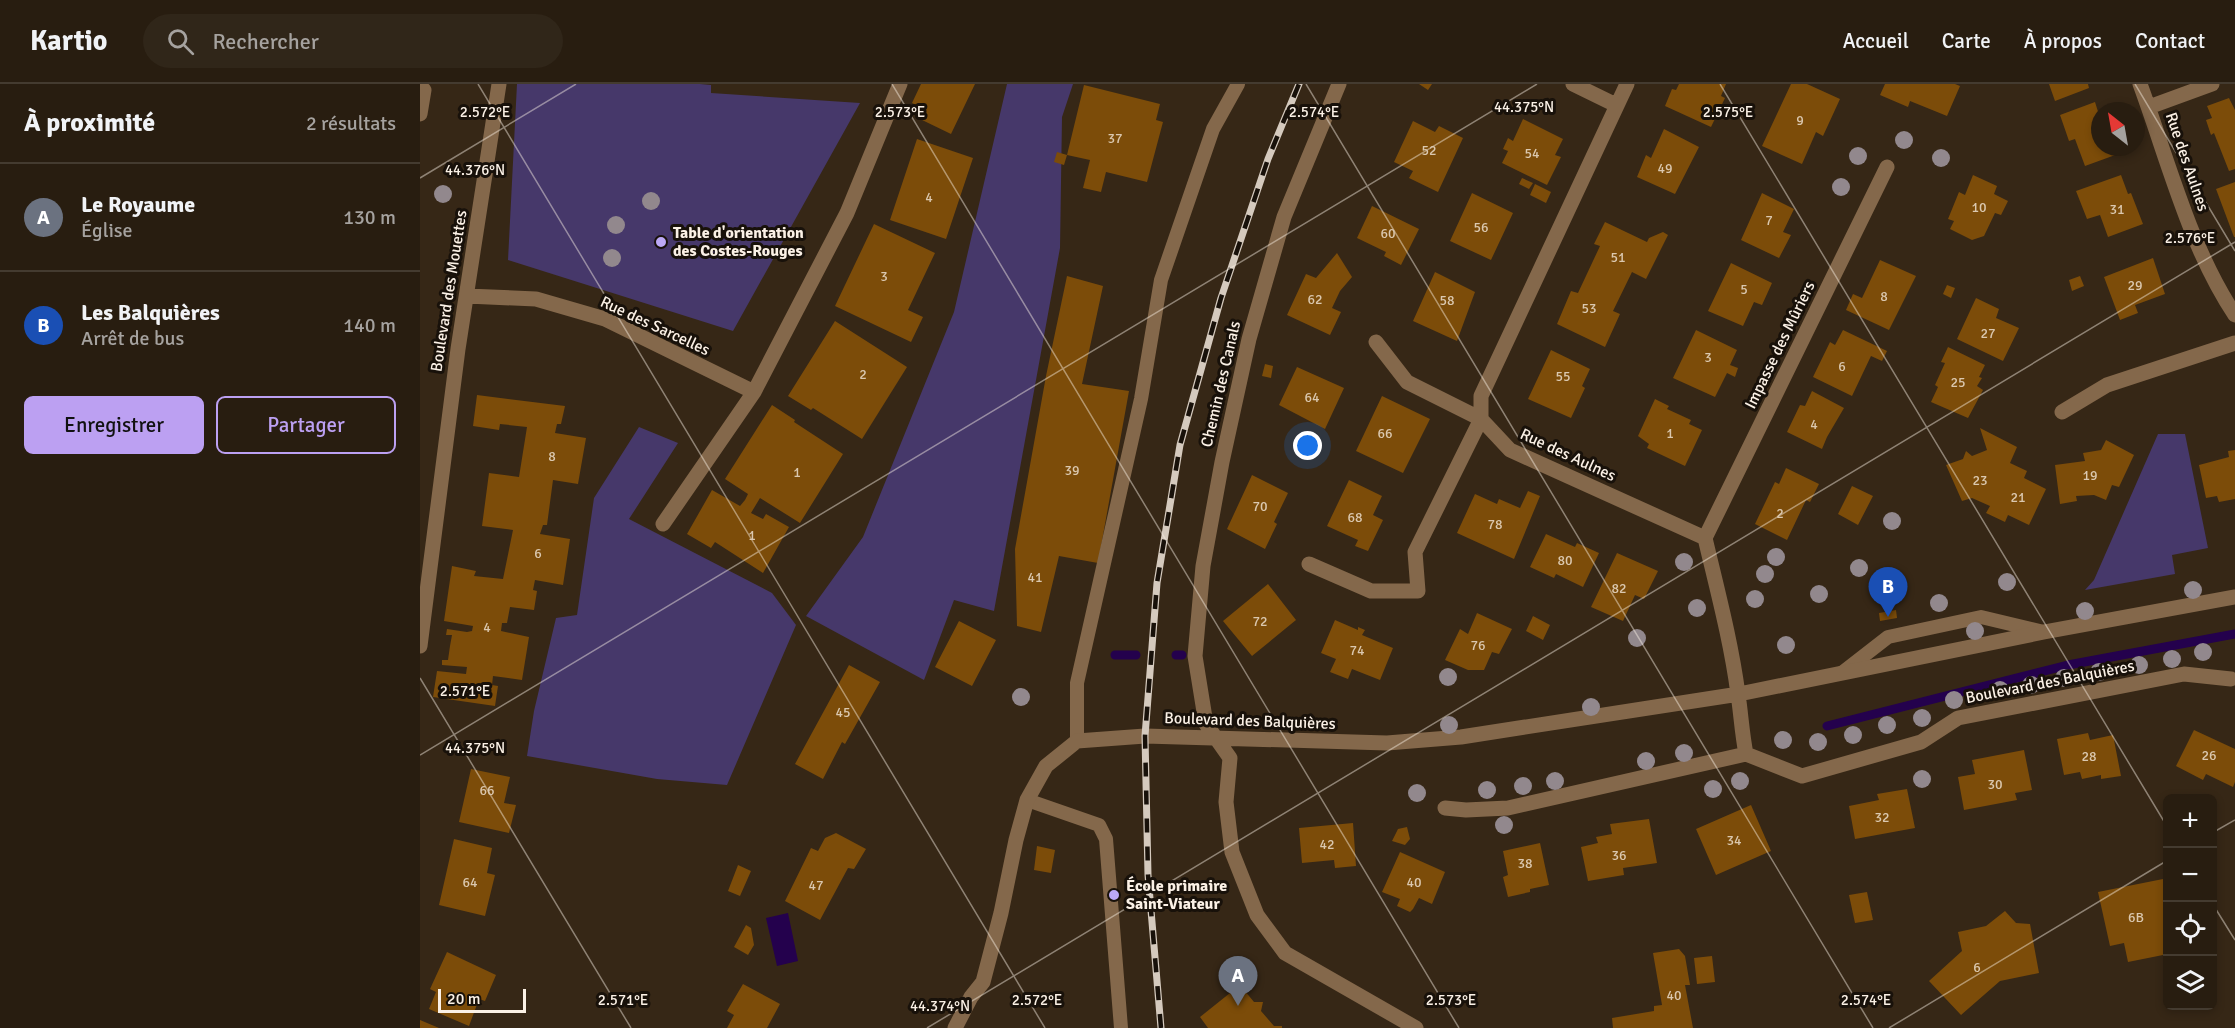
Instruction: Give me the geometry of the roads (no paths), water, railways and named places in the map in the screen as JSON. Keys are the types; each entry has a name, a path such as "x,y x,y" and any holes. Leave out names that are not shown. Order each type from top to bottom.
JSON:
{"street":[{"name":"Boulevard des Mouettes","path":"420,646 456,359 499,84"},
{"path":"663,524 754,392 847,213 900,84"},
{"name":"Chemin des Canals","path":"1340,84 1284,217 1249,339 1222,462 1203,566 1195,656 1206,724 1230,758 1226,802 1232,852 1257,915 1285,953 1416,1028"},
{"path":"1573,84 1616,105"},
{"path":"1309,564 1371,591 1418,591 1415,552 1481,419 1481,396 1627,84"},
{"name":"Rue des Aulnes","path":"2140,84 2190,224 2220,293 2235,315"},
{"path":"2148,107 2212,84"},
{"path":"420,114 424,90"},
{"name":"Impasse des Mûriers","path":"1705,538 1887,167"},
{"name":"Rue des Sarcelles","path":"467,296 536,299 605,320 754,392"},
{"path":"1376,342 1407,382 1481,419"},
{"path":"2062,412 2107,385 2235,343"},
{"name":"Rue des Aulnes","path":"1481,419 1510,450 1705,538"},
{"path":"1445,808 1466,810 1508,808 1746,754 1739,694 1705,538"},
{"name":"Boulevard des Balquières","path":"1077,741 1145,736 1387,743 1461,737 1739,694 2044,632 2235,597"},
{"name":"Boulevard des Balquières","path":"1746,754 1802,776 1921,742 1958,718 2184,674 2231,679"},
{"path":"955,1028 971,997 982,982 1001,913 1027,800 1046,766 1077,741"}],"lane":[{"path":"1077,741 1077,683 1140,399 1161,280 1213,129 1238,84"},
{"path":"1844,672 1888,637 1981,617 2044,632"},
{"path":"1027,800 1099,825 1106,839 1121,1028"}],"waterway":[{"path":"1827,726 2068,665 2235,634"},
{"path":"1115,655 1136,655"},
{"path":"1176,655 1182,655"}],"railway":[{"path":"1161,1028 1148,875 1145,736 1157,583 1180,445 1221,298 1268,159 1299,84"}],"place":[{"name":"Table d'orientation des Costes-Rouges","path":"661,242"},
{"name":"Les Balquières","path":"1888,617"},
{"name":"École primaire Saint-Viateur","path":"1114,895"},
{"name":"Le Royaume","path":"1238,1006"}]}
